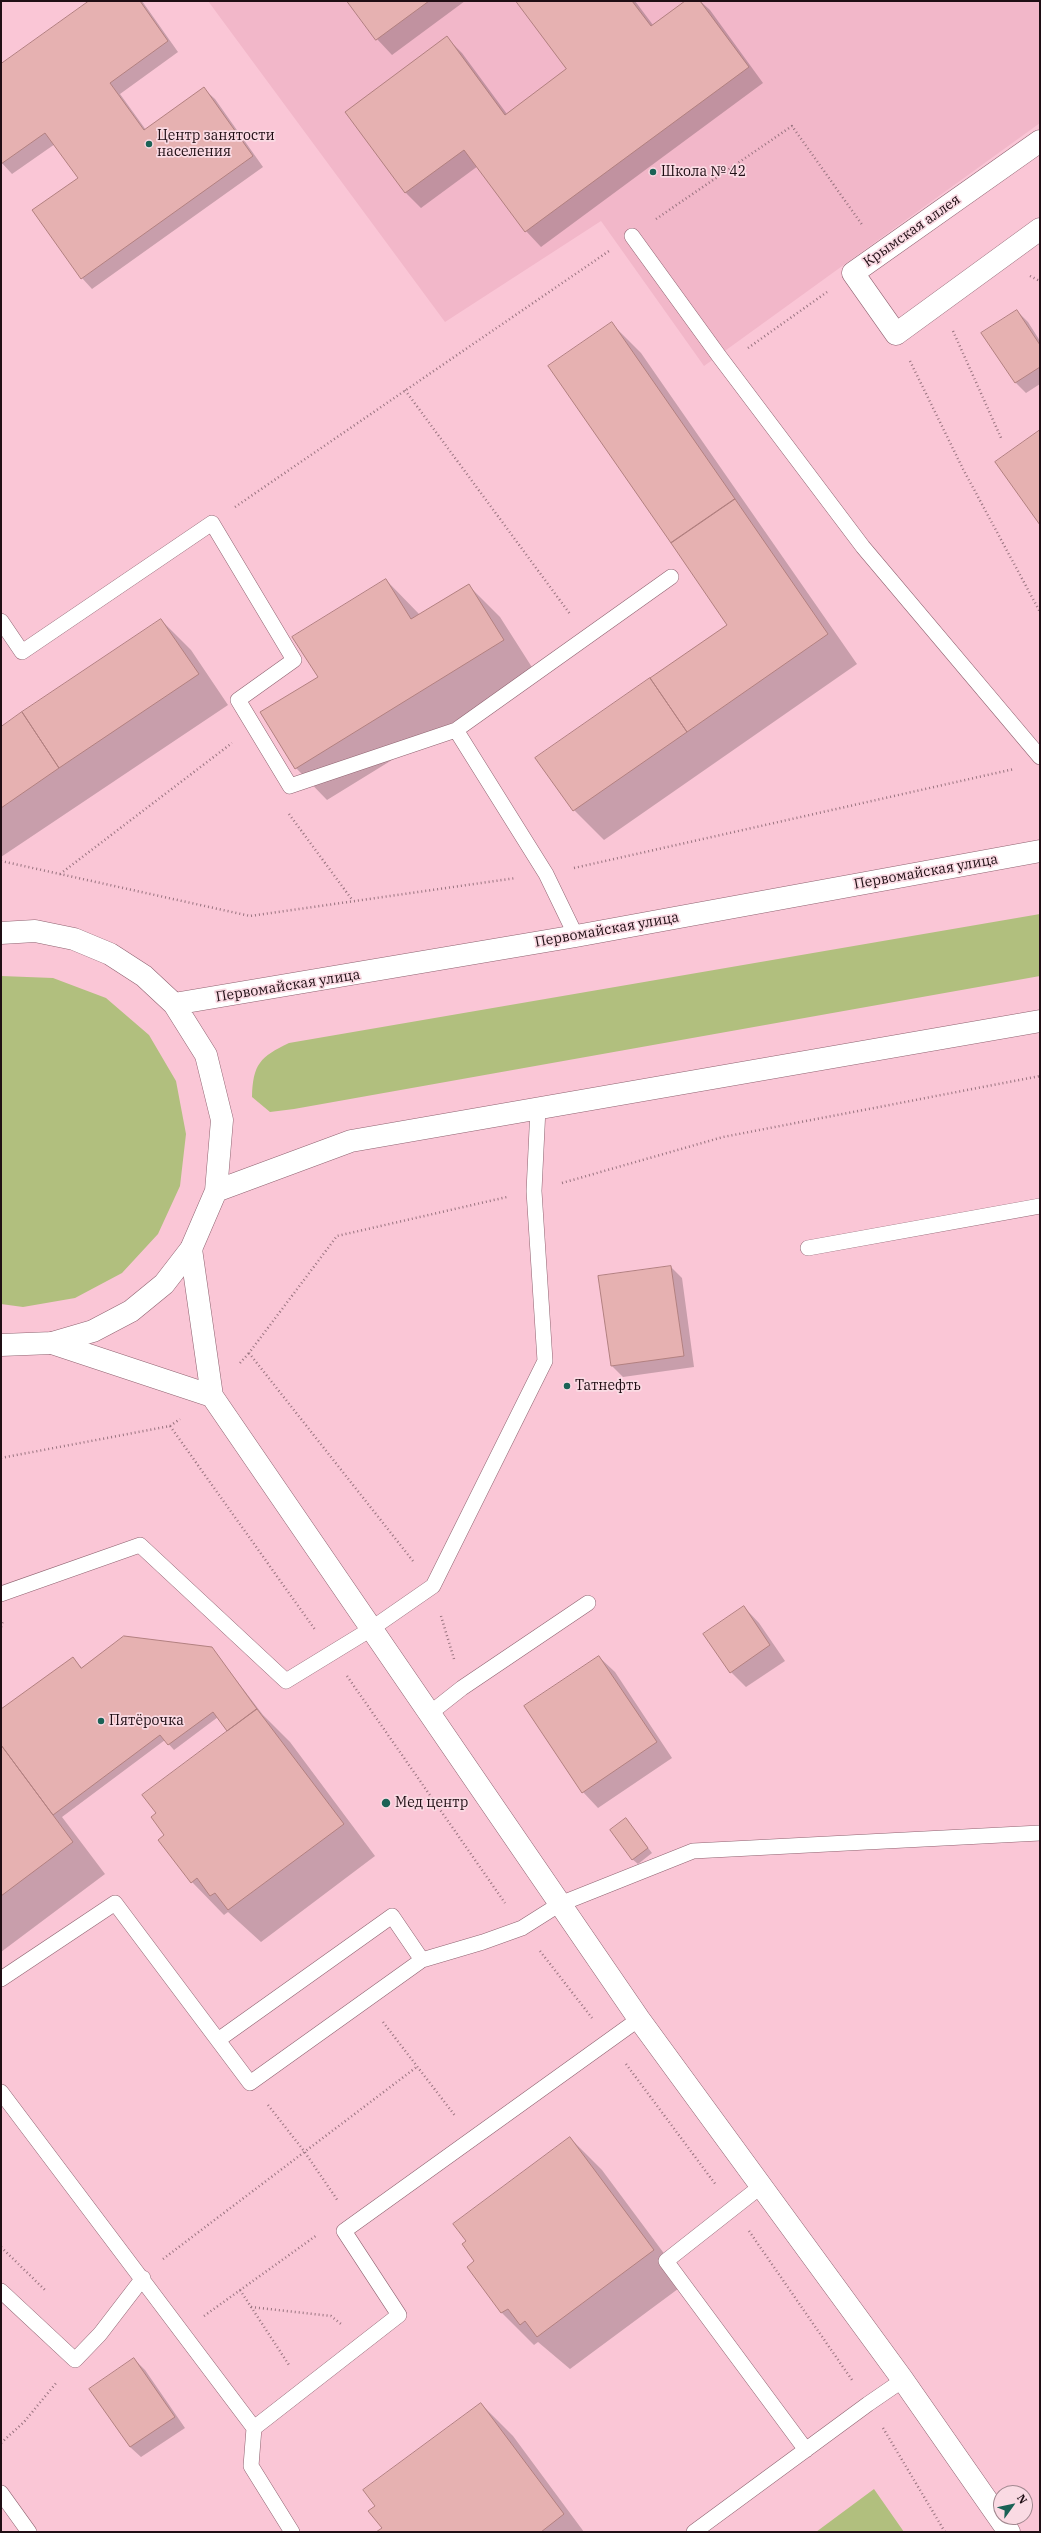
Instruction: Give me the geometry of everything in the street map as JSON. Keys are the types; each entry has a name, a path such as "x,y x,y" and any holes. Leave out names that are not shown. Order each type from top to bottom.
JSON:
{"main road":[{"name":"Крымская аллея","path":"896,334 853,273 1040,141"},
{"path":"896,334 1040,229"},
{"name":"Первомайская улица","path":"174,1004 576,936 1040,851"},
{"path":"1,933 35,931 74,939 110,954 144,976 174,1004 206,1055 222,1120 216,1191 191,1249 164,1284 131,1311 93,1331 52,1343 1,1345"},
{"path":"216,1191 351,1142 1040,1021"},
{"path":"191,1249 212,1396 639,2019 760,2187 903,2380 1009,2532"},
{"path":"52,1343 212,1396"}],"lane":[{"path":"632,236 863,547 1040,756"},
{"path":"1,621 22,652 212,523 294,660 238,700 290,786 456,730 671,577"},
{"path":"456,730 546,874 576,936"},
{"path":"1,1594 140,1545 286,1681 371,1629 433,1586 545,1361 534,1191 538,1108"},
{"path":"808,1248 1040,1206"},
{"path":"429,1714 462,1688 588,1603"},
{"path":"1,1979 115,1903 250,2083 422,1960 483,1942 522,1928 560,1904 693,1851 1040,1833"},
{"path":"218,2040 392,1916 422,1960"},
{"path":"254,2428 399,2316 344,2231 350,2219 472,2140 610,2042 639,2019"},
{"path":"1,2092 143,2278 254,2428 251,2466 292,2532"},
{"path":"760,2187 734,2209 666,2261 806,2450"},
{"path":"1,2291 75,2360 100,2334 143,2278"},
{"path":"694,2532 903,2380"},
{"path":"1,2493 29,2532"}],"path":[{"path":"212,523 792,126 882,252"},
{"path":"726,364 853,273"},
{"path":"940,302 1002,440"},
{"path":"896,334 963,469 1040,612"},
{"path":"405,390 587,637"},
{"path":"60,874 235,741"},
{"path":"287,811 353,901"},
{"path":"1,1458 170,1426 212,1396 249,1353"},
{"path":"170,1426 332,1653 522,1928 610,2042 734,2209 868,2404 945,2532"},
{"path":"366,2000 418,2066 472,2140"},
{"path":"143,2278 160,2261 418,2066"},
{"path":"183,2332 240,2290 350,2219 304,2151 250,2083"},
{"path":"1,2247 50,2295"},
{"path":"240,2290 304,2389"},
{"path":"251,2307 331,2316 363,2343"},
{"path":"1,2443 24,2422 75,2360"}],"shaded area":[{"name":"Школа № 42","path":"208,1 1040,1 1040,123 704,366 601,221 445,322"}],"green space":[{"path":"1040,914 1040,976 294,1109 270,1112 252,1097 254,1077 256,1069 260,1063 271,1053 289,1043"},
{"path":"1,976 53,978 106,998 149,1035 176,1081 186,1134 180,1186 158,1234 122,1273 75,1298 23,1307 1,1304"},
{"path":"874,2489 904,2532 816,2532"}],"building":[{"name":"Центр занятости населения","path":"89,1 140,1 168,41 110,83 144,130 204,87 253,156 81,279 32,210 78,178 45,133 1,164 1,64"},
{"path":"347,1 429,1 376,40"},
{"path":"516,1 632,1 651,26 685,1 700,1 749,67 525,232 464,150 405,193 345,112 447,36 505,115 566,69"},
{"path":"1017,310 1040,345 1040,367 1015,383 981,333"},
{"path":"612,322 735,499 671,543 548,366"},
{"path":"1040,430 1040,525 995,462"},
{"path":"735,499 828,634 687,732 650,678 727,625 671,543"},
{"path":"386,579 411,619 469,584 504,640 295,769 260,712 318,677 292,637"},
{"path":"161,619 199,674 59,768 22,712"},
{"path":"650,678 687,732 573,811 535,758"},
{"path":"22,712 59,768 1,808 1,727"},
{"path":"671,1266 684,1356 611,1366 598,1276"},
{"path":"744,1606 770,1645 730,1673 703,1634"},
{"name":"Пятёрочка","path":"124,1636 212,1647 257,1709 227,1731 213,1712 168,1745 160,1735 53,1815 1,1745 1,1709 73,1657 81,1668"},
{"path":"599,1656 657,1742 582,1793 524,1706"},
{"path":"257,1709 344,1824 228,1910 215,1893 210,1896 197,1878 191,1883 158,1840 164,1835 151,1817 156,1813 142,1795"},
{"path":"1,1745 73,1842 1,1896"},
{"path":"626,1818 648,1848 632,1860 610,1830"},
{"path":"570,2137 654,2250 537,2337 525,2321 520,2325 508,2309 501,2313 467,2267 474,2261 462,2244 466,2241 453,2224"},
{"path":"134,2358 175,2417 130,2447 89,2389"},
{"path":"481,2403 564,2514 541,2532 376,2532 382,2528 368,2511 375,2506 363,2490"}],"place":[{"name":"Центр занятости населения","path":"149,144"},
{"name":"Школа № 42","path":"653,172"},
{"name":"Татнефть","path":"567,1386"},
{"name":"Пятёрочка","path":"101,1721"},
{"name":"Мед центр","path":"386,1803"}]}
